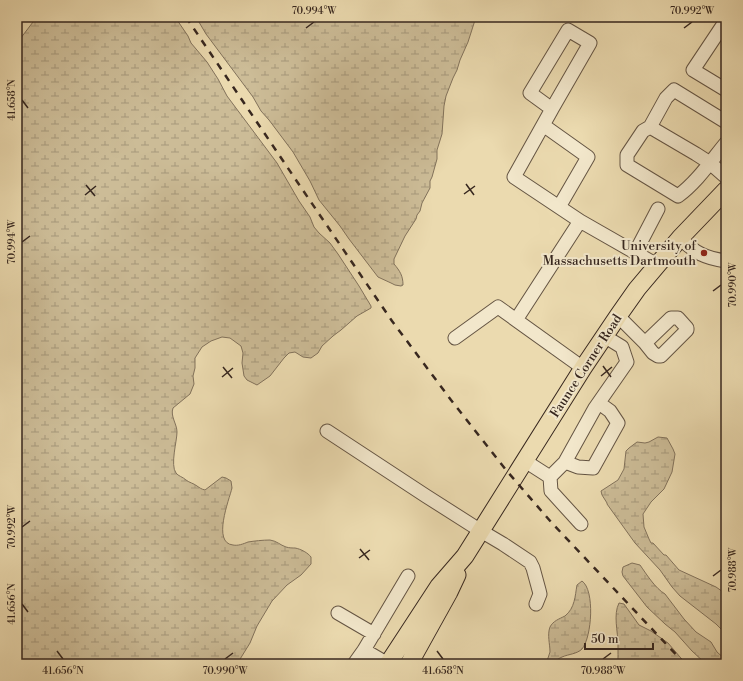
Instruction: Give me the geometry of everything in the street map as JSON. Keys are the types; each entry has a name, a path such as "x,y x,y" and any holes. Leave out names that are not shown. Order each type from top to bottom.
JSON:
{"main road":[{"name":"Faunce Corner Road","path":"388,664 439,586 465,556 583,368 637,289 697,219 726,190"},
{"name":"Faunce Corner Road","path":"409,664 449,592 465,556"}],"lane":[{"path":"725,25 693,70 726,90"},
{"path":"552,109 530,93 568,30 590,43 514,177 580,221 657,265"},
{"path":"726,122 674,90 666,98 650,127 643,131 627,155 628,165 678,196 687,189 726,143"},
{"path":"543,124 588,158 559,207"},
{"path":"650,127 710,163 726,177"},
{"path":"635,253 658,209"},
{"path":"516,320 580,221"},
{"path":"680,238 698,253 726,261"},
{"path":"455,338 498,307 583,368"},
{"path":"618,316 645,343"},
{"path":"581,524 551,491 550,477 565,462 599,403 627,362 622,347 604,336"},
{"path":"565,462 578,467 593,468 618,423 610,411 599,403"},
{"path":"327,431 530,562 532,564 540,594 536,604"},
{"path":"525,461 550,477"},
{"path":"354,664 374,634 408,576"},
{"path":"338,612 374,634"},
{"path":"364,650 388,664"}],"green space":[{"path":"39,17 175,17 191,43 207,62 227,96 277,163 310,217 314,227 330,243 338,254 371,306 371,308 357,316 333,336 322,346 318,353 311,358 303,357 295,352 289,353 270,376 257,385 247,380 244,376 242,363 243,353 241,346 230,338 222,337 211,341 202,347 195,358 193,376 194,384 190,394 173,408 172,414 177,432 174,459 174,469 176,473 187,481 205,490 222,477 231,481 232,488 225,511 223,529 224,537 227,542 237,545 248,542 270,540 286,547 300,549 311,557 311,564 301,575 287,585 272,601 237,664 17,664 17,43 33,22"},
{"path":"196,17 476,17 468,42 446,96 442,134 437,150 437,159 430,181 430,188 416,219 405,236 394,259 394,264 402,276 403,285 395,285 378,277 319,200 293,152 261,111 253,97 206,34"},
{"path":"658,437 667,438 675,454 672,472 664,489 651,502 643,514 644,527 651,543 653,543 664,555 666,555 679,570 716,587 726,594 726,634 716,624 680,596 660,570 635,543 602,495 601,491 618,480 624,469 626,451 637,442 645,443"},
{"path":"632,563 640,565 651,581 665,594 684,619 696,632 711,642 717,652 726,660 726,664 706,664 675,632 647,607 623,576 623,567"},
{"path":"582,581 589,594 591,614 588,635 585,643 582,649 578,652 546,664 550,652 550,627 554,622 565,616 571,609 574,602 577,585"},
{"path":"619,603 624,604 639,625 651,631 668,643 686,664 618,664 616,613"}],"railway":[{"path":"186,17 392,321 451,400 506,470 551,522 685,664"}],"place":[{"name":"University of Massachusetts Dartmouth","path":"704,253"}]}
